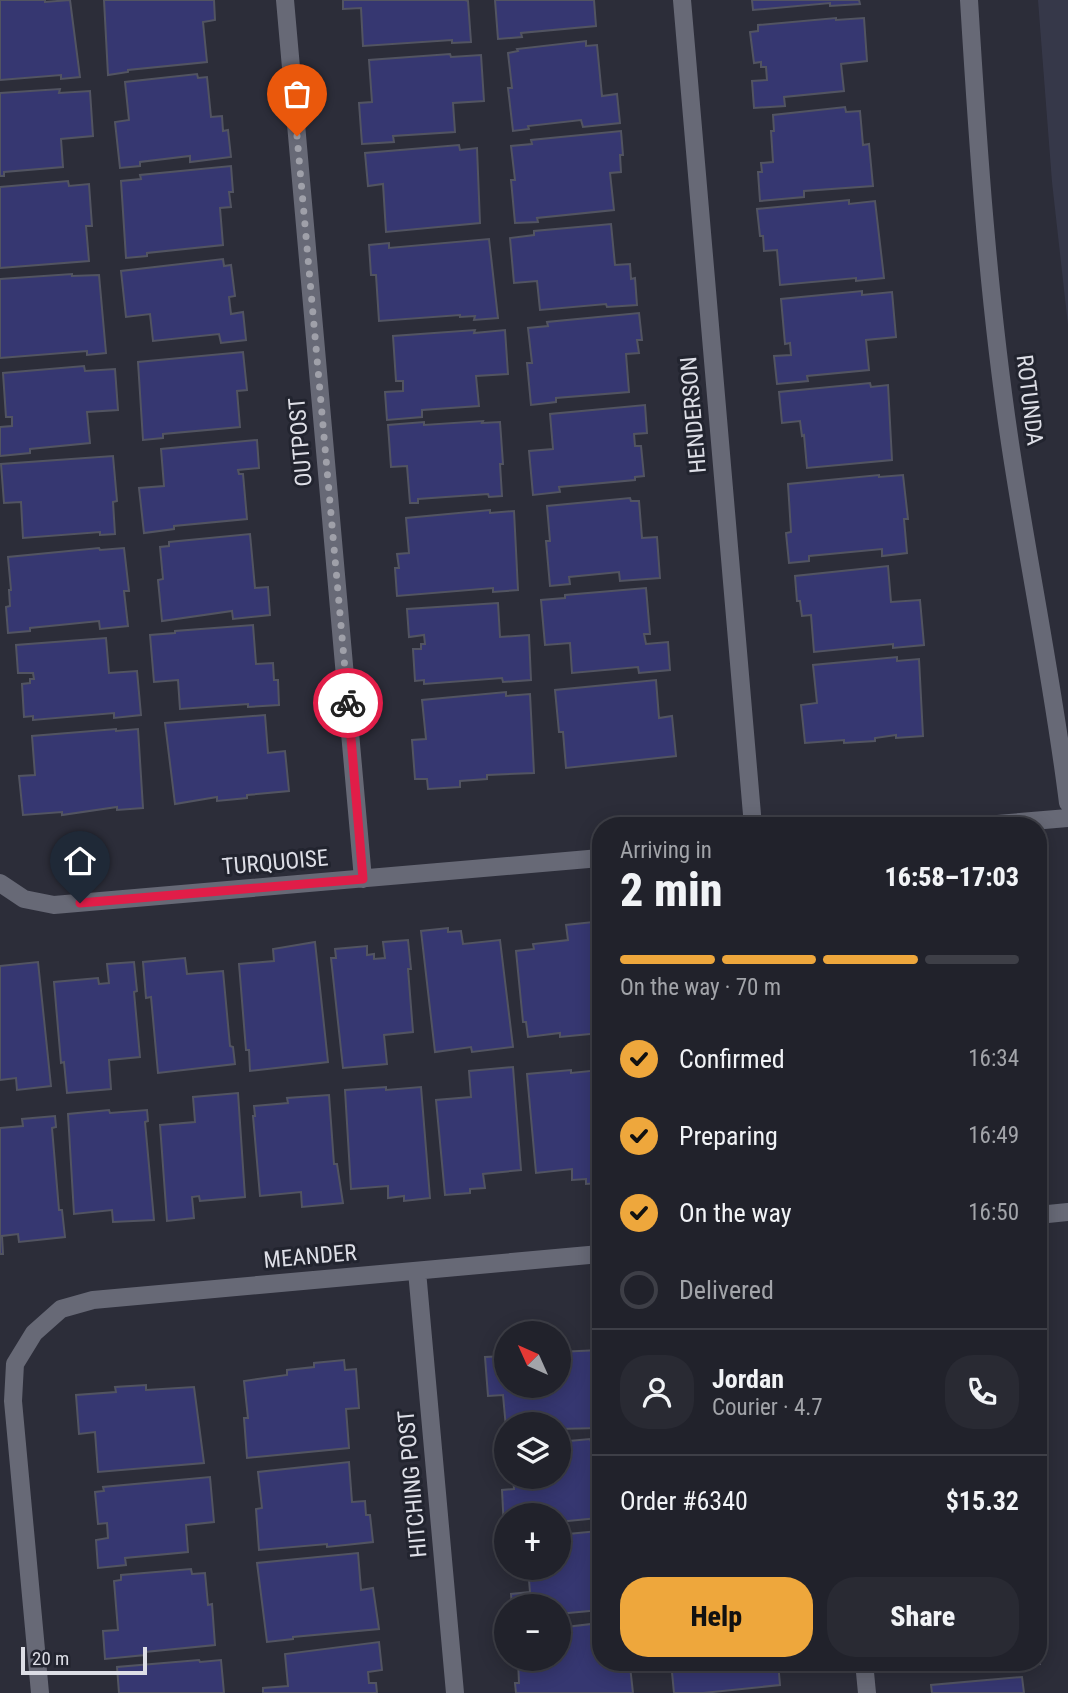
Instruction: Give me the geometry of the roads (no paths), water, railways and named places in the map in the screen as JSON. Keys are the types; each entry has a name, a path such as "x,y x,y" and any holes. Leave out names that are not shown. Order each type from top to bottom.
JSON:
{"street":[{"name":"OUTPOST","path":"285,0 363,879"},
{"name":"HENDERSON","path":"682,0 751,817"},
{"name":"ROTUNDA","path":"970,0 982,202 1010,441 1054,700 1068,803"},
{"path":"1047,820 1068,818"},
{"name":"TURQUOISE","path":"0,883 24,900 54,905 592,859"},
{"path":"1047,1214 1068,1212"},
{"name":"MEANDER","path":"40,1693 13,1401 15,1364 34,1333 61,1310 93,1300 592,1255"},
{"name":"HITCHING POST","path":"417,1271 455,1693"},
{"path":"865,1671 867,1693"}]}
